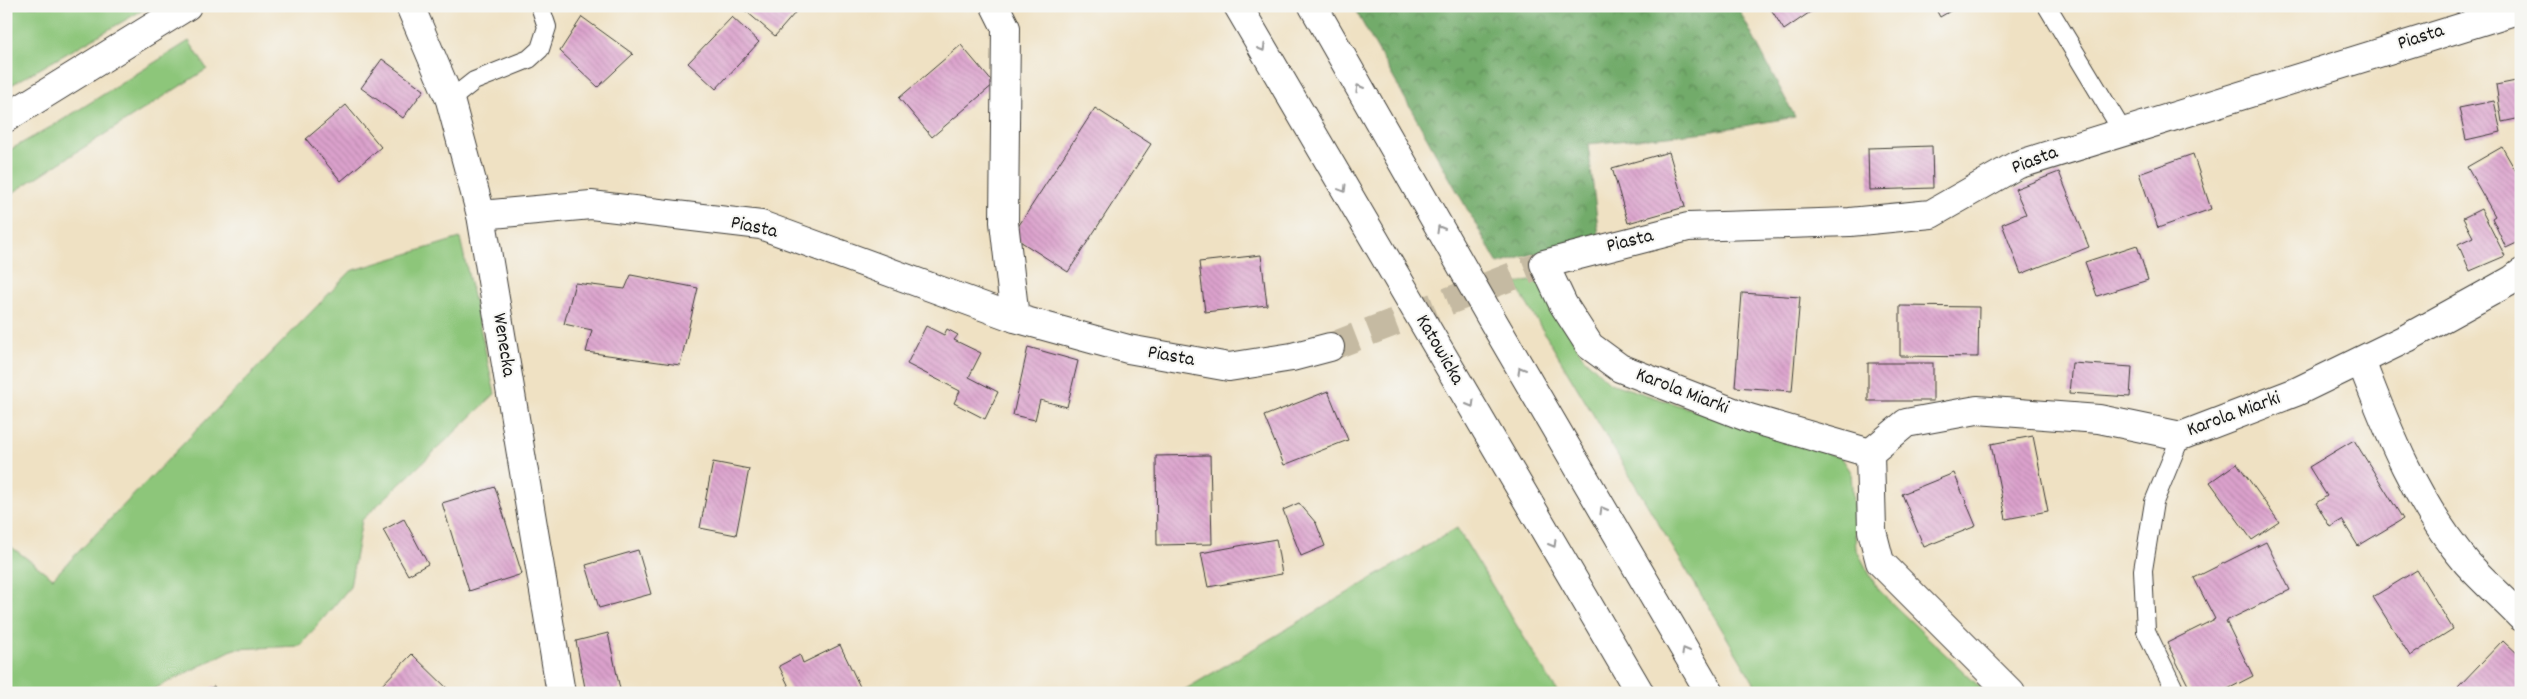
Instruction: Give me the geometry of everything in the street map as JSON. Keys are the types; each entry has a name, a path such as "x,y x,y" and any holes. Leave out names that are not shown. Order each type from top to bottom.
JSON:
{"street":[{"path":"6,118 187,6"},
{"name":"Wenecka","path":"410,6 450,100 481,215 561,693"},
{"path":"995,6 1006,28 1004,222 1015,318"},
{"name":"Katowicka","path":"1238,6 1640,693"},
{"path":"1313,6 1490,316 1710,693"},
{"name":"Piasta","path":"1544,264 1688,227 1850,222 1930,214 2017,165 2521,9"},
{"name":"Piasta","path":"481,215 591,205 760,225 1015,318 1128,349 1229,367 1292,357 1330,347"},
{"name":"Karola Miarki","path":"1544,264 1563,304 1590,346 1620,368 1749,418 1870,452 1906,422 1977,410 2099,419 2181,436 2296,392 2408,338 2518,280"},
{"path":"2361,361 2394,448 2425,503 2467,562 2521,618"},
{"path":"1870,452 1872,531 1880,562 2011,693"}],"lane":[{"path":"450,100 474,81 529,59 540,49 548,27 540,6"},
{"path":"2047,6 2122,132"},
{"path":"2176,693 2146,631 2143,570 2154,502 2181,436"}],"green space":[{"path":"6,6 150,6 6,88"},
{"path":"1353,6 1737,6 1795,117 1707,132 1588,144 1599,236 1498,264"},
{"path":"189,41 207,69 6,197 6,152 56,124"},
{"path":"460,238 495,394 362,520 350,587 300,646 234,649 146,693 6,693 6,543 53,578 351,271"},
{"path":"1540,279 1583,357 1610,383 1842,458 1851,472 1856,549 1878,590 1986,693 1760,693 1515,284"},
{"path":"1457,528 1558,693 1179,693"}],"building":[{"path":"740,6 801,6 775,36"},
{"path":"1769,6 1819,6 1784,30"},
{"path":"1934,6 1959,6 1940,17"},
{"path":"582,17 633,54 598,87 560,51"},
{"path":"732,17 759,42 716,89 688,63"},
{"path":"2521,30 2521,42 2520,42 2517,31"},
{"path":"961,45 994,84 932,137 899,98"},
{"path":"382,59 424,90 403,118 361,88"},
{"path":"2521,80 2521,118 2502,122 2496,85"},
{"path":"2494,101 2501,132 2466,140 2459,108"},
{"path":"346,105 381,147 341,181 306,139"},
{"path":"1095,108 1151,144 1068,272 1012,236"},
{"path":"1932,146 1933,188 1869,190 1868,148"},
{"path":"2502,147 2521,180 2521,241 2506,248 2492,218 2495,216 2467,167"},
{"path":"1669,152 1685,207 1628,223 1612,168"},
{"path":"2193,154 2211,209 2158,228 2139,173"},
{"path":"2059,172 2089,247 2021,274 2002,224 2026,214 2015,189"},
{"path":"2481,209 2505,256 2470,271 2458,244 2473,237 2463,218"},
{"path":"2137,245 2148,280 2097,296 2085,262"},
{"path":"1261,255 1267,305 1205,312 1199,262"},
{"path":"631,275 698,288 680,365 586,352 592,330 564,324 575,283 625,289"},
{"path":"1742,293 1800,297 1792,391 1735,387"},
{"path":"1900,306 1979,307 1978,357 1900,356"},
{"path":"926,326 944,335 947,329 958,335 954,340 981,353 969,377 998,392 985,419 954,403 960,391 907,364"},
{"path":"1028,347 1078,361 1067,407 1040,400 1035,420 1013,415"},
{"path":"1868,363 1933,363 1933,401 1868,401"},
{"path":"2072,363 2132,367 2130,397 2069,393"},
{"path":"1328,391 1348,440 1284,465 1264,416"},
{"path":"2033,436 2048,511 2006,519 1991,444"},
{"path":"2354,440 2403,519 2358,546 2342,520 2330,527 2316,503 2327,496 2309,467"},
{"path":"1210,455 1212,544 1157,545 1156,456"},
{"path":"713,462 749,469 736,535 700,528"},
{"path":"2237,463 2279,522 2252,540 2210,482"},
{"path":"1954,473 1976,526 1924,547 1902,494"},
{"path":"495,487 522,574 469,591 442,503"},
{"path":"1299,503 1316,523 1325,546 1301,556 1283,510"},
{"path":"404,519 428,564 408,575 383,530"},
{"path":"1276,539 1282,574 1208,587 1201,553"},
{"path":"2266,542 2290,590 2226,621 2253,676 2220,693 2192,693 2167,643 2215,619 2194,578"},
{"path":"638,550 651,594 599,608 586,565"},
{"path":"2417,570 2453,629 2410,656 2373,597"},
{"path":"608,633 620,689 601,693 586,693 576,641"},
{"path":"2503,640 2521,657 2521,693 2465,693 2458,687"},
{"path":"840,645 863,693 810,693 810,691 792,693 779,666 800,655 803,663"},
{"path":"412,654 452,693 380,693 377,690"},
{"path":"214,686 218,693 203,693"}],"tunnel":[{"path":"1330,347 1544,264"}]}
